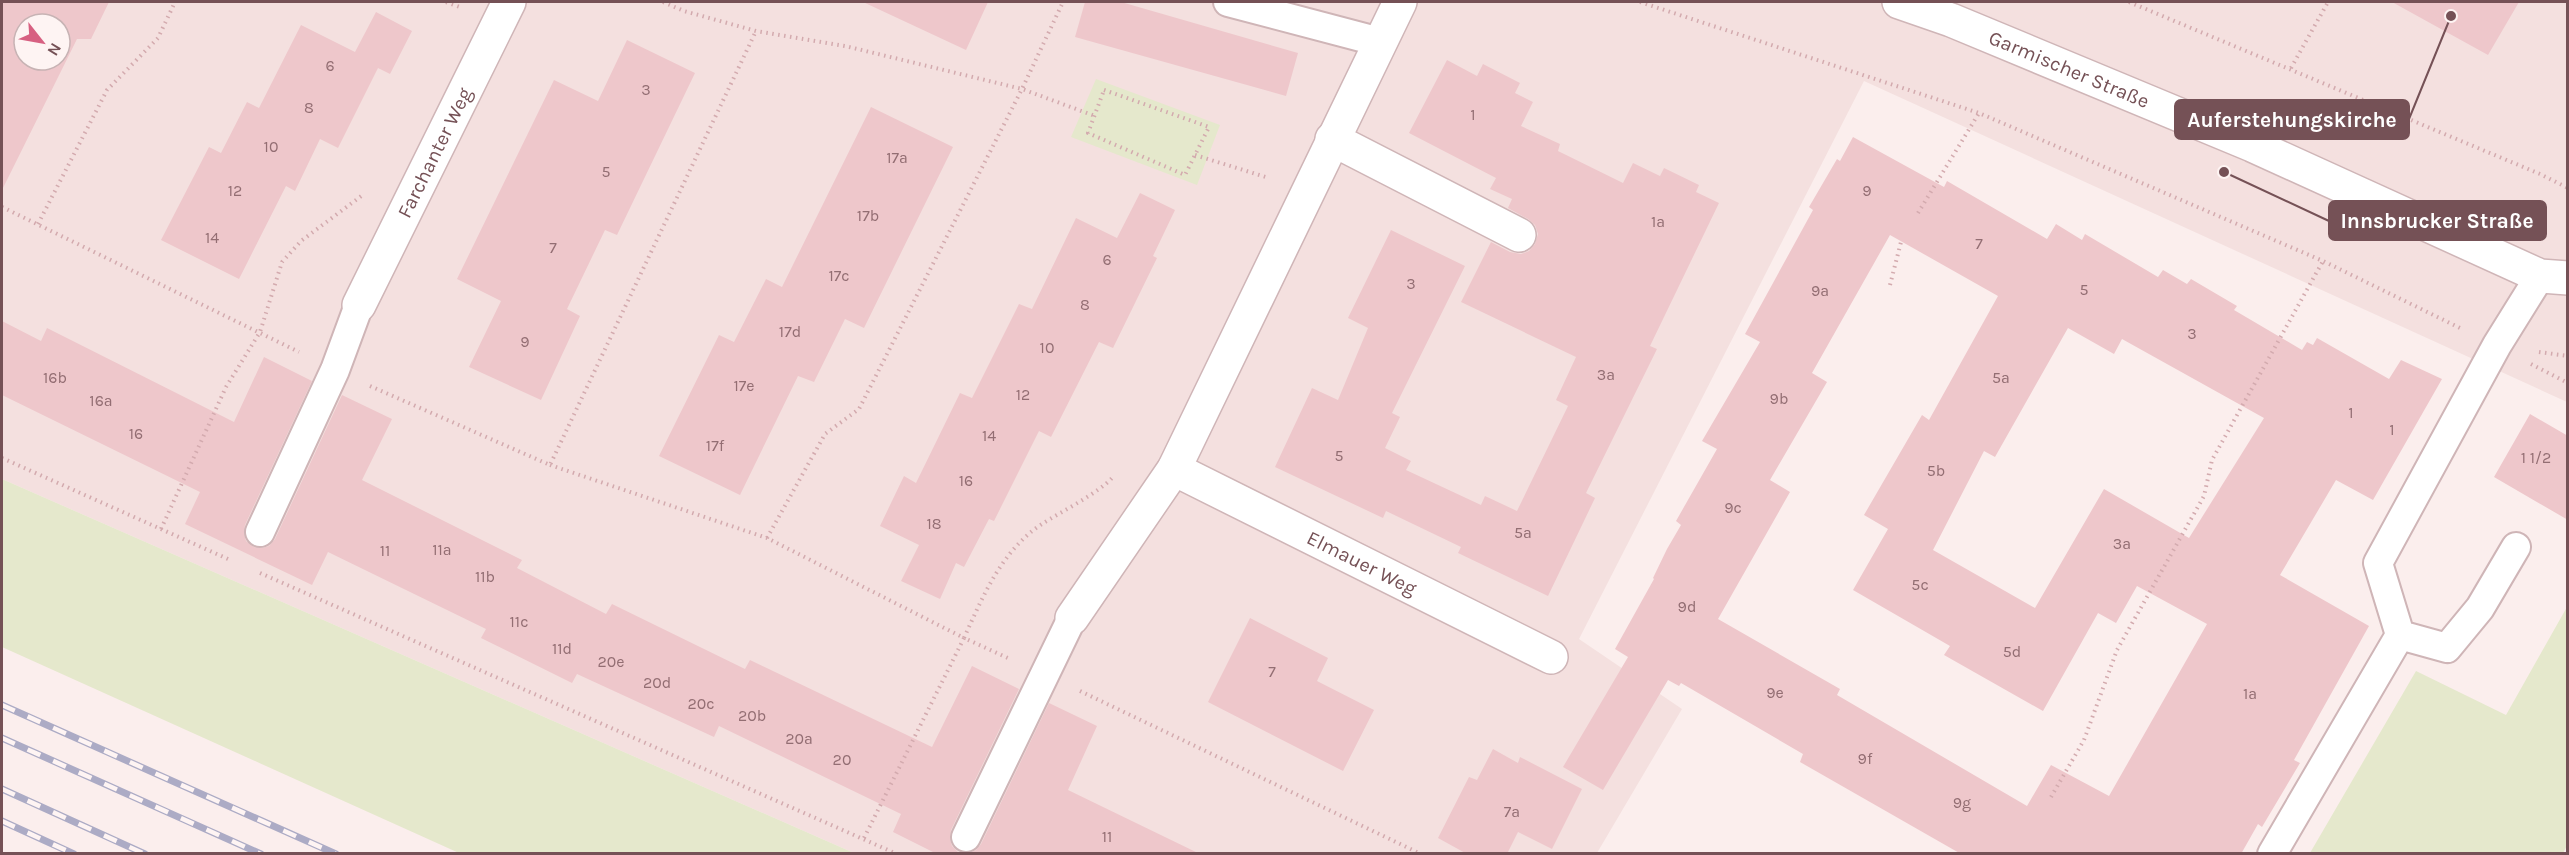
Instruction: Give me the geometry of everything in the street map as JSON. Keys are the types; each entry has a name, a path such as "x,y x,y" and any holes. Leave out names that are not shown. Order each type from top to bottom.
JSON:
{"street":[{"name":"Farchanter Weg","path":"359,305 510,2"},
{"path":"1072,618 1174,469 1400,2"},
{"name":"Garmischer Straße","path":"1899,2 1955,11 2252,146 2554,277"},
{"path":"1332,140 1518,235"},
{"name":"Elmauer Weg","path":"1174,469 1551,657"}],"lane":[{"path":"1228,2 1380,42"},
{"path":"2272,854 2400,634 2378,563 2497,345 2554,277"},
{"path":"260,532 335,369 359,305"},
{"path":"2400,634 2447,648 2480,608 2516,547"},
{"path":"966,837 1072,618"}],"path":[{"path":"38,224 108,90 158,38 176,2"},
{"path":"464,8 467,2"},
{"path":"663,2 684,11 756,31 845,46 1022,89 1095,116"},
{"path":"767,538 825,434 859,409 1022,89 1063,2"},
{"path":"1640,2 1979,113 2323,261 2497,345"},
{"path":"2129,2 2291,68 2568,188"},
{"path":"2291,68 2328,2"},
{"path":"550,465 756,31"},
{"path":"1104,90 1209,128 1185,175 1088,133 1095,116 1104,90"},
{"path":"1918,213 1979,113"},
{"path":"1195,155 1271,178 1266,189"},
{"path":"161,529 226,387 260,333 282,262 301,241 372,189"},
{"path":"2,207 335,369 550,465 767,538 964,638 1421,854"},
{"path":"1890,285 1901,242"},
{"path":"2051,797 2084,740 2117,650 2204,496 2212,460 2323,261"},
{"path":"2,458 230,559"},
{"path":"864,838 982,598 1007,556 1039,526 1110,481 1117,472"},
{"path":"249,568 897,854"}],"shaded area":[{"path":"2,2 2567,2 2567,402 1864,81 1579,639 1682,709 1597,853 854,853 2,479"}],"green space":[{"path":"1096,79 1220,125 1197,185 1071,137"},
{"path":"2,479 854,853 459,853 2,647"},
{"path":"2567,607 2568,844 2563,853 2310,853 2416,671 2506,715"}],"building":[{"path":"2,2 109,2 91,39 77,39 72,49 72,12 12,12 12,72 61,72 2,190"},
{"path":"863,2 988,2 966,50"},
{"path":"1085,2 1121,2 1298,53 1286,96 1075,37"},
{"path":"2392,2 2519,2 2488,55"},
{"path":"376,12 412,31 390,74 378,68 338,148 320,139 295,191 286,186 239,279 161,240 209,147 221,153 247,102 259,108 301,25 355,52"},
{"path":"627,40 695,73 617,235 605,230 567,309 580,316 541,400 469,367 501,301 457,279 554,80 598,101"},
{"path":"1447,60 1477,76 1483,64 1520,83 1515,93 1533,102 1521,126 1560,144 1558,151 1623,183 1633,163 1660,176 1664,168 1699,185 1696,192 1719,203 1650,346 1657,349 1586,493 1595,498 1548,596 1458,553 1461,547 1386,511 1383,518 1275,467 1312,388 1338,400 1368,328 1348,318 1391,230 1465,266 1392,413 1400,417 1385,448 1411,461 1406,470 1481,505 1485,496 1517,511 1568,406 1556,400 1576,357 1461,302 1491,242 1510,252 1521,254 1529,251 1535,244 1538,234 1535,225 1508,208 1512,199 1490,189 1496,178 1409,133"},
{"path":"871,107 953,147 864,328 845,319 814,382 798,376 740,495 659,456 719,335 734,342 766,279 782,287"},
{"path":"1853,137 1944,187 1947,181 2047,239 2056,224 2082,240 2085,234 2158,277 2163,270 2187,284 2191,279 2237,306 2234,310 2302,350 2307,342 2313,345 2317,338 2389,379 2401,360 2442,379 2373,500 2336,480 2280,575 2369,626 2294,760 2300,763 2262,827 2258,824 2241,854 1961,854 1800,762 1803,754 1681,683 1679,686 1668,680 1603,790 1563,767 1628,657 1615,649 1681,525 1676,521 1717,449 1702,441 1760,342 1745,334 1813,210 1809,207 1837,159 1840,161","holes":["1890,235 1998,296 1929,420 1922,415 1864,515 1888,529 1853,590 1950,646 1944,655 2043,711 2098,613 2116,623 2137,586 2207,624 2109,796 2051,765 2027,806 1837,695 1840,689 1718,619 1790,492 1770,480 1827,382 1812,373","2068,328 2114,354 2122,339 2264,418 2189,538 2104,489 2035,608 1933,550 1984,451 1995,457"]},
{"path":"1140,193 1175,210 1153,256 1157,258 1113,348 1099,342 1051,437 1039,431 994,521 989,519 964,567 956,563 940,599 901,581 919,545 880,526 904,476 916,483 960,393 972,398 1019,304 1032,309 1076,218 1117,238"},
{"path":"2,321 41,341 47,328 234,422 264,357 312,381 245,525 246,541 254,547 269,546 275,539 342,395 392,419 362,480 522,560 517,568 606,614 612,604 745,669 750,660 932,747 972,666 1019,689 951,830 952,846 958,852 968,853 976,850 981,844 1049,703 1097,726 1068,790 1200,854 937,854 893,832 901,814 719,726 714,737 577,674 572,683 481,638 486,629 328,552 312,585 185,524 200,492 2,395"},
{"path":"2530,414 2568,436 2568,520 2494,477"},
{"path":"1250,618 1328,658 1317,681 1374,710 1343,771 1208,702"},
{"path":"1493,749 1518,763 1520,757 1582,789 1552,849 1518,832 1507,854 1467,854 1438,838 1469,777 1477,780"}],"railway":[{"path":"2,705 336,854"},
{"path":"2,738 261,854"},
{"path":"2,789 145,854"},
{"path":"2,821 74,854"}],"place":[{"name":"Auferstehungskirche","path":"2451,16"},
{"name":"Innsbrucker Straße","path":"2224,172"}]}
